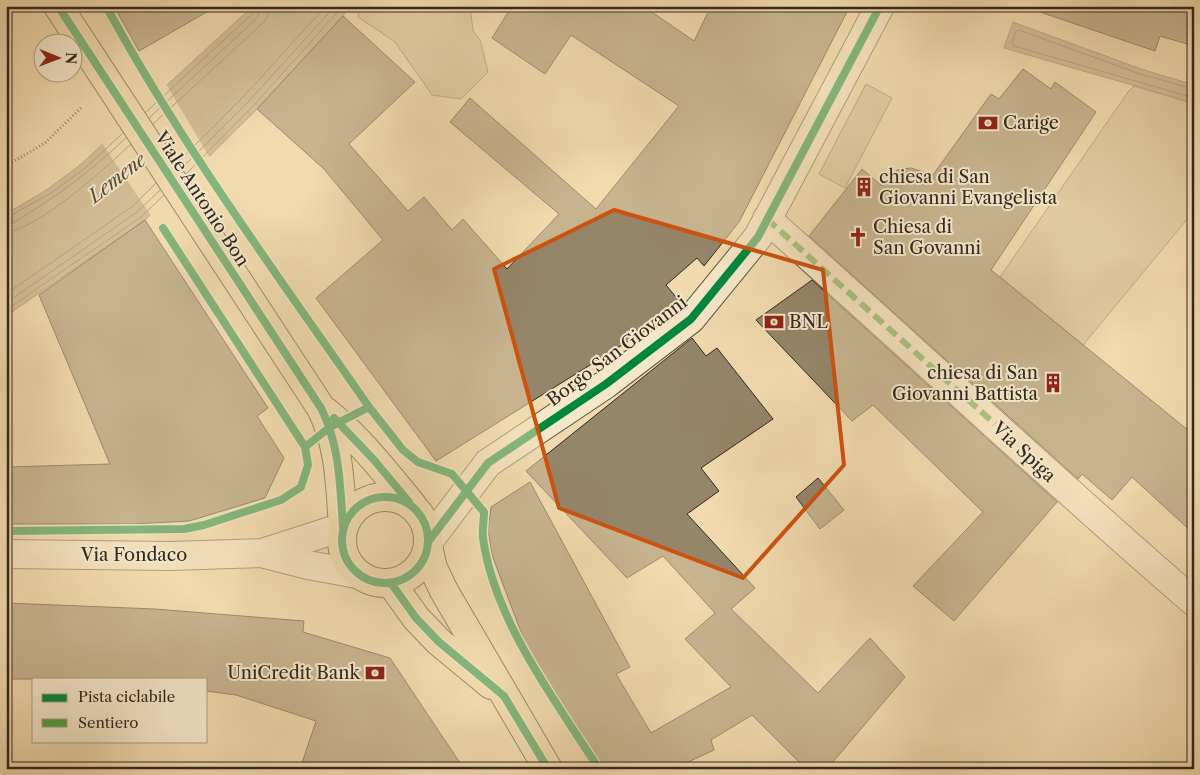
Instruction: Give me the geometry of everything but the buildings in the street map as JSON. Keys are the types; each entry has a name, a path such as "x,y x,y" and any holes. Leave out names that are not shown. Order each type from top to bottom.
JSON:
{"main road":[{"name":"Viale Antonio Bon","path":"58,6 321,408 330,427 336,452 343,527"},
{"name":"Viale Antonio Bon","path":"321,408 339,423 363,448 414,507"},
{"path":"428,544 424,559 416,571 404,579 391,583 368,580 358,574 344,553 341,540 343,527 350,514 360,504 373,498 387,496 402,499 414,507 425,523 433,568 444,591 548,769"},
{"path":"391,583 416,618 439,642 504,696"}],"street":[{"name":"Borgo San Giovanni","path":"428,544 488,463 606,384 691,319 758,236 880,6"},
{"name":"Via Spiga","path":"767,220 995,424 1093,516 1194,602"},
{"name":"Via Fondaco","path":"6,554 170,556 261,553 343,527"},
{"name":"Via Fondaco","path":"261,553 308,565 358,574"}],"path":[{"path":"6,166 45,142 108,83"}],"highlighted area":[{"path":"614,210 823,270 844,465 743,578 559,508 494,269"}],"shaded area":[{"path":"360,6 470,6 473,31 480,40 488,72 461,99 432,95 395,42 358,17"},
{"path":"866,84 892,98 845,188 819,174"},
{"path":"1134,86 1194,104 1194,211 1083,345 1000,277"}],"water":[{"name":"Lemene","path":"253,6 349,6 343,16 257,109 145,220 6,316 6,214 48,189 80,165"},
{"path":"1013,22 1141,69 1194,85 1194,103 1004,48"}],"pier":[{"path":"166,84 210,158 152,217 101,142"}],"marked path":[{"path":"767,219 995,424"}],"cycle path":[{"path":"58,6 321,408 336,452 343,527"},
{"path":"106,6 135,58 199,160 369,407"},
{"path":"428,542 488,463 606,384 691,319 758,237 880,6"},
{"path":"163,228 305,447"},
{"path":"6,531 184,529 204,525 281,500 301,487 308,465 305,447 330,427 369,407 403,450 418,462 452,474 484,512 483,538 489,569 513,629 546,687 599,769"},
{"path":"334,418 374,460 409,502"},
{"path":"385,497 402,500 416,509 425,523 428,540 425,557 416,571 402,580 385,583 368,580 354,571 345,557 342,540 345,523 354,509 368,500 385,497"},
{"path":"391,583 416,618 439,642 504,696 548,769"}],"place":[{"name":"Carige","path":"988,123"},
{"name":"chiesa di San Giovanni Evangelista","path":"864,187"},
{"name":"Chiesa di San Govanni","path":"858,237"},
{"name":"BNL","path":"774,322"},
{"name":"chiesa di San Giovanni Battista","path":"1053,383"},
{"name":"UniCredit Bank","path":"375,673"}]}
